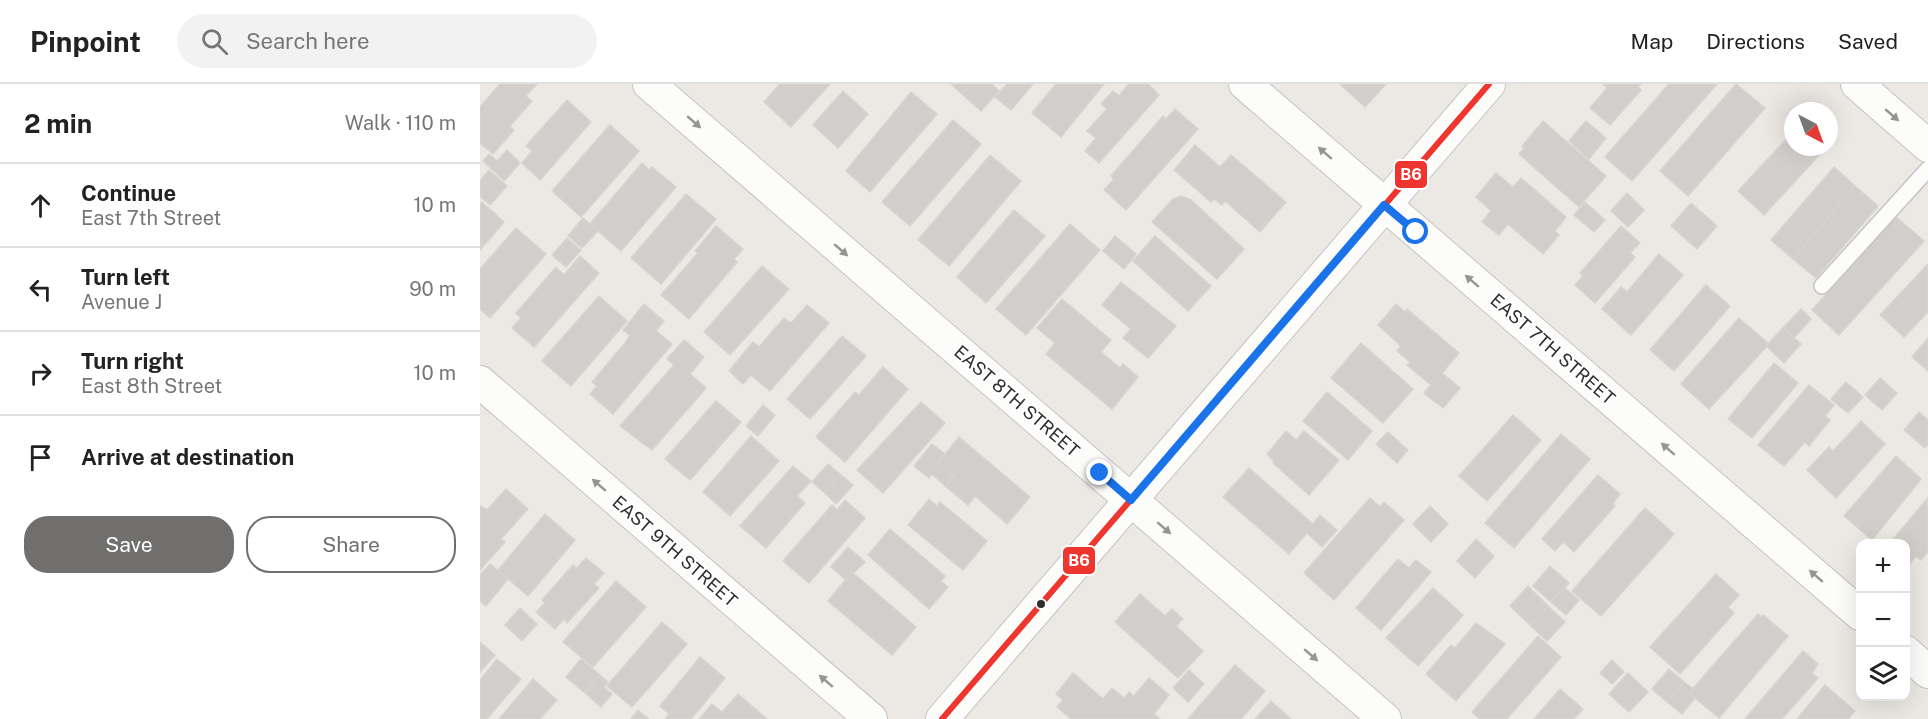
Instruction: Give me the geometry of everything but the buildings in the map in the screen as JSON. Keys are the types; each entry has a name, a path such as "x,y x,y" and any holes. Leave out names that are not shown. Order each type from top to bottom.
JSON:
{"street":[{"name":"EAST 8TH STREET","path":"649,84 1385,719"},
{"name":"EAST 7TH STREET","path":"1245,84 1856,611"},
{"path":"942,719 1489,84"},
{"path":"1857,84 1928,146"},
{"name":"EAST 9TH STREET","path":"480,382 871,719"},
{"path":"1910,656 1928,672"}],"lane":[{"path":"1822,286 1928,169"}],"transit line":[{"name":"B6","path":"942,719 1489,84"}],"route":[{"path":"1100,473 1131,500 1384,205 1416,232"}]}
